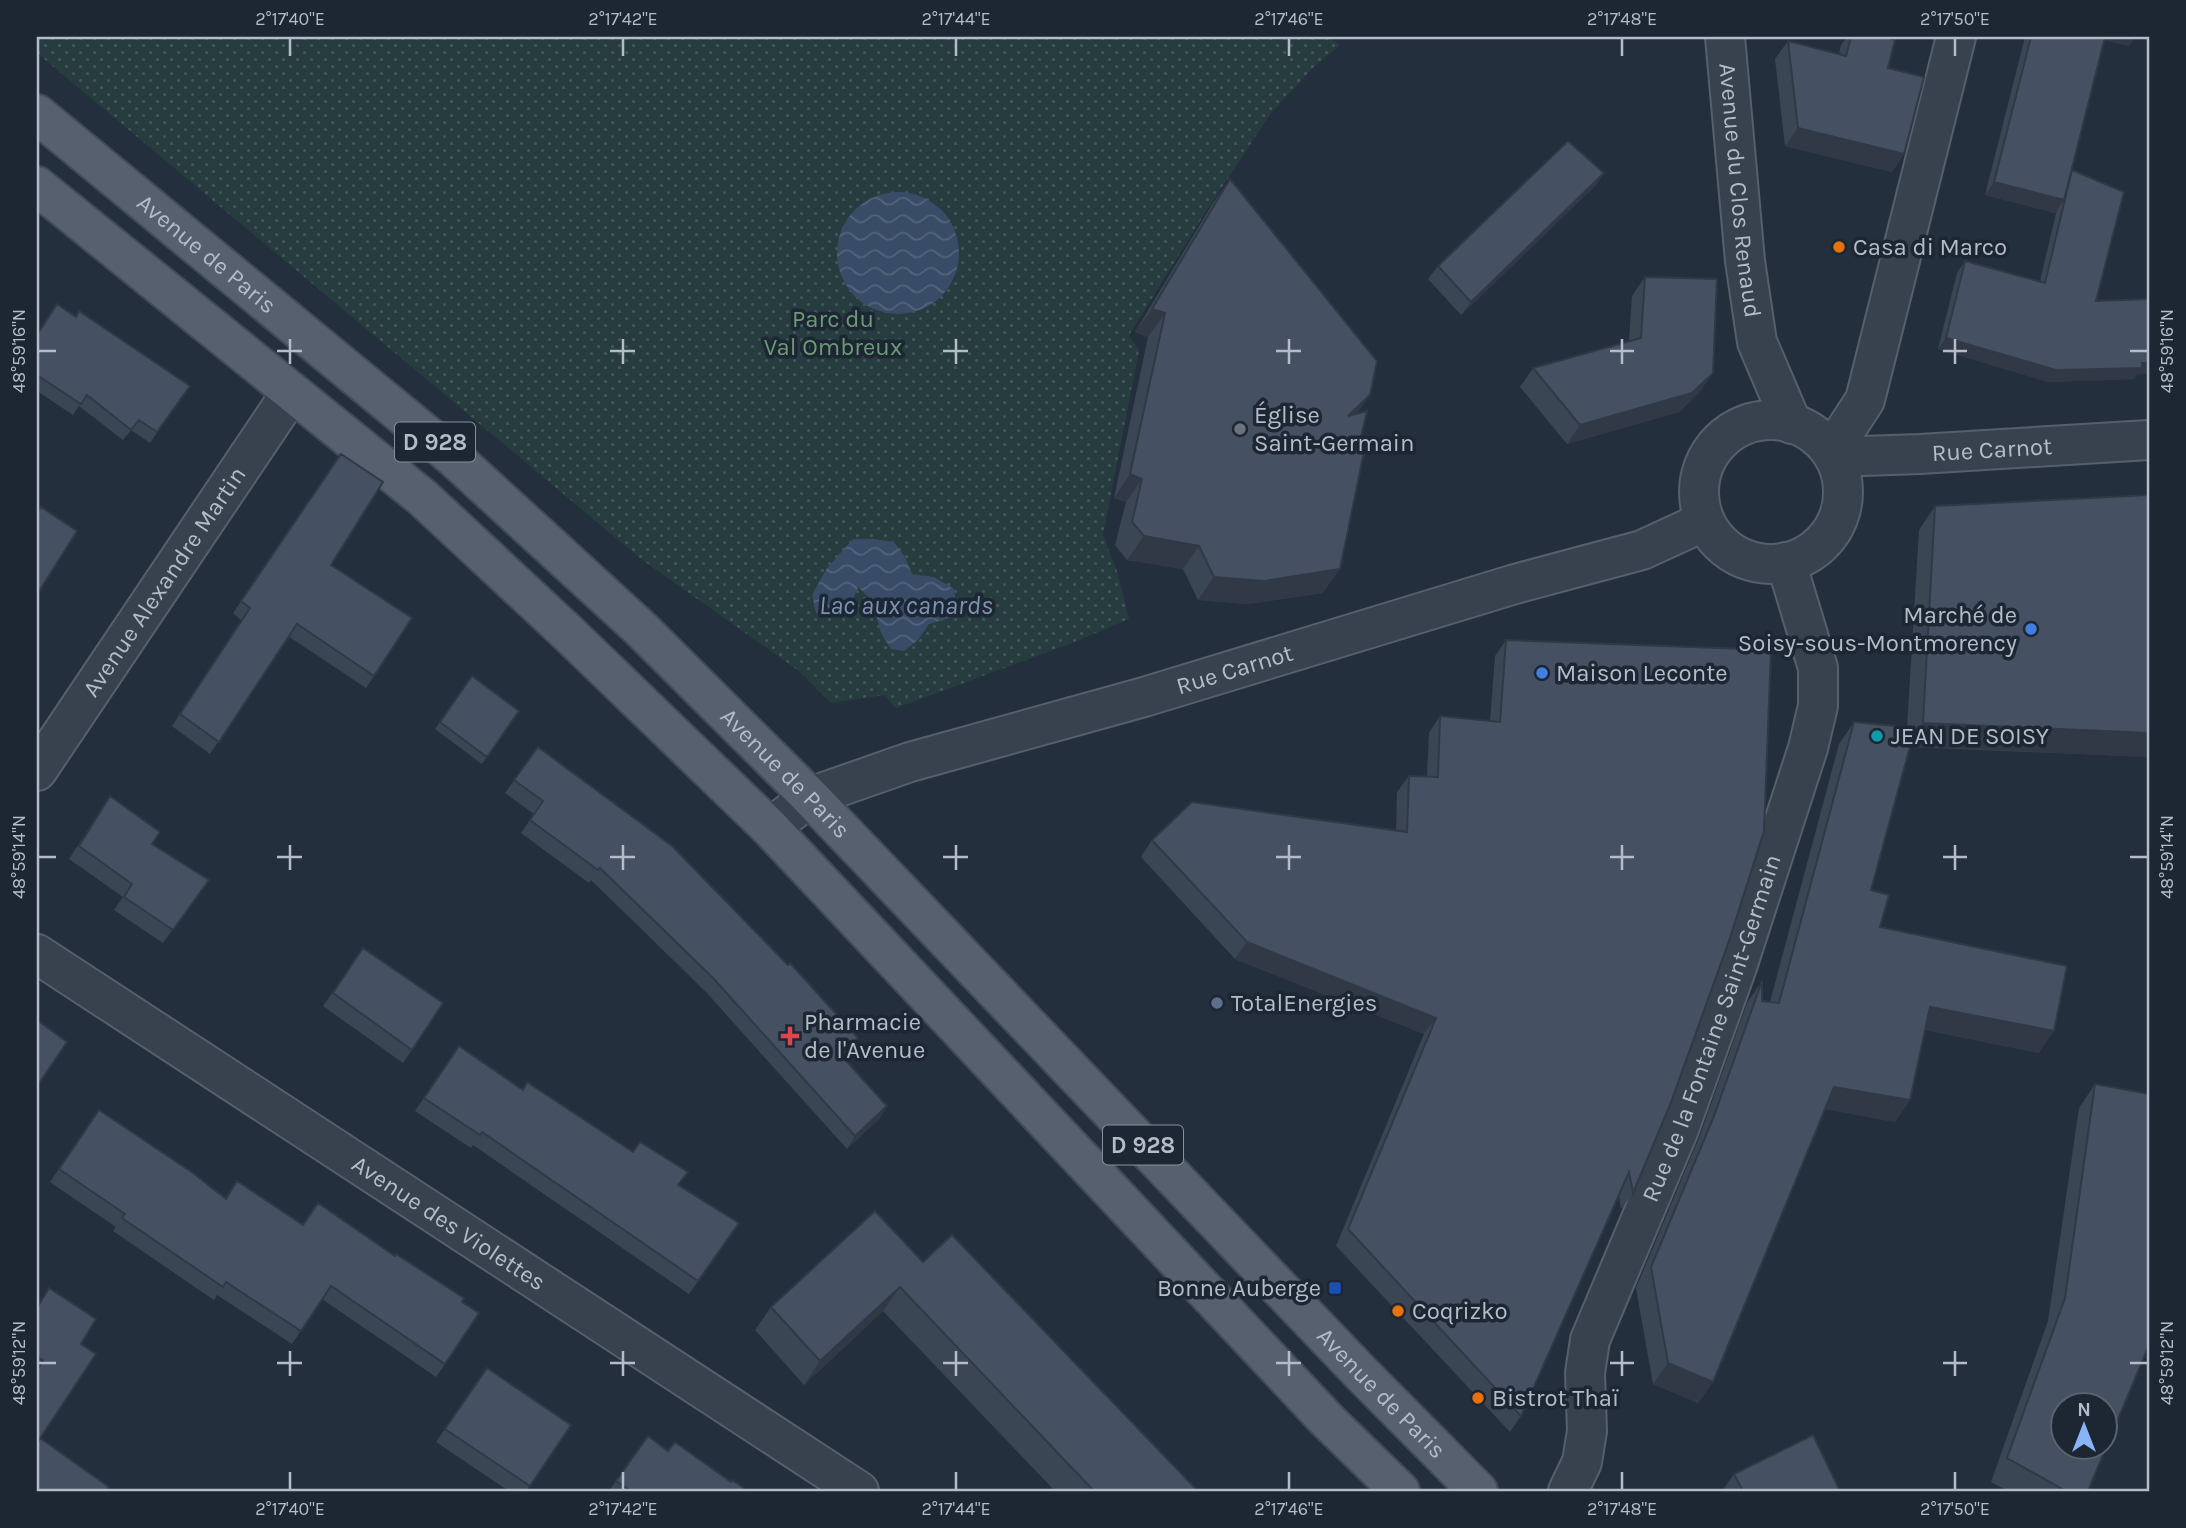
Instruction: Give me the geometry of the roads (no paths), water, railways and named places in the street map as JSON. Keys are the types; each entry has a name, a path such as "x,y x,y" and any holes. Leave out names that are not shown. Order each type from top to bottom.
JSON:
{"main road":[{"name":"Avenue de Paris","path":"37,114 451,455 640,628 810,797 1358,1370 1478,1491"},
{"name":"Avenue de Paris","path":"37,186 423,498 568,633 769,828 1326,1419 1400,1491"}],"street":[{"name":"Avenue du Clos Renaud","path":"1725,37 1745,261 1757,342"},
{"path":"1832,454 1865,400 1956,37"},
{"path":"1747,424 1757,342"},
{"path":"1757,342 1792,424"},
{"name":"Avenue Alexandre Martin","path":"37,771 291,393"},
{"path":"1777,420 1798,425 1817,437 1832,454 1842,478 1843,500 1838,520 1827,538 1811,552 1786,562 1771,564 1749,561 1729,552 1714,536 1702,515 1699,491 1703,468 1715,447 1733,431 1747,424 1777,420"},
{"name":"Rue Carnot","path":"1832,454 1920,454 2149,440"},
{"name":"Rue Carnot","path":"769,828 810,797 931,756 1157,694 1515,584 1642,550 1705,521"},
{"name":"Rue de la Fontaine Saint-Germain","path":"1568,1491 1582,1462 1587,1432 1585,1373 1590,1340 1679,1129 1738,964 1808,748 1818,706 1818,668 1786,562"},
{"name":"Avenue des Violettes","path":"37,954 682,1378 859,1491"}],"water":[{"path":"898,192 921,197 941,210 954,230 959,253 954,276 941,296 921,309 898,314 875,309 855,296 842,276 837,253 842,230 855,210 875,197"},
{"name":"Lac aux canards","path":"853,539 894,542 905,557 912,574 934,577 954,589 957,608 950,618 929,624 918,640 904,651 891,649 881,633 872,600 858,587 848,612 831,617 816,613 812,595 827,568"}],"place":[{"name":"Casa di Marco","path":"1839,247"},
{"name":"Église Saint-Germain","path":"1240,429"},
{"name":"Marché de Soisy-sous-Montmorency","path":"2031,629"},
{"name":"Maison Leconte","path":"1542,673"},
{"name":"JEAN DE SOISY","path":"1877,736"},
{"name":"TotalEnergies","path":"1217,1003"},
{"name":"Pharmacie de l'Avenue","path":"790,1036"},
{"name":"Bonne Auberge","path":"1335,1288"},
{"name":"Coqrizko","path":"1398,1311"},
{"name":"Bistrot Thaï","path":"1478,1398"}],"park label":[{"name":"Parc du Val Ombreux","path":"833,333"}]}
